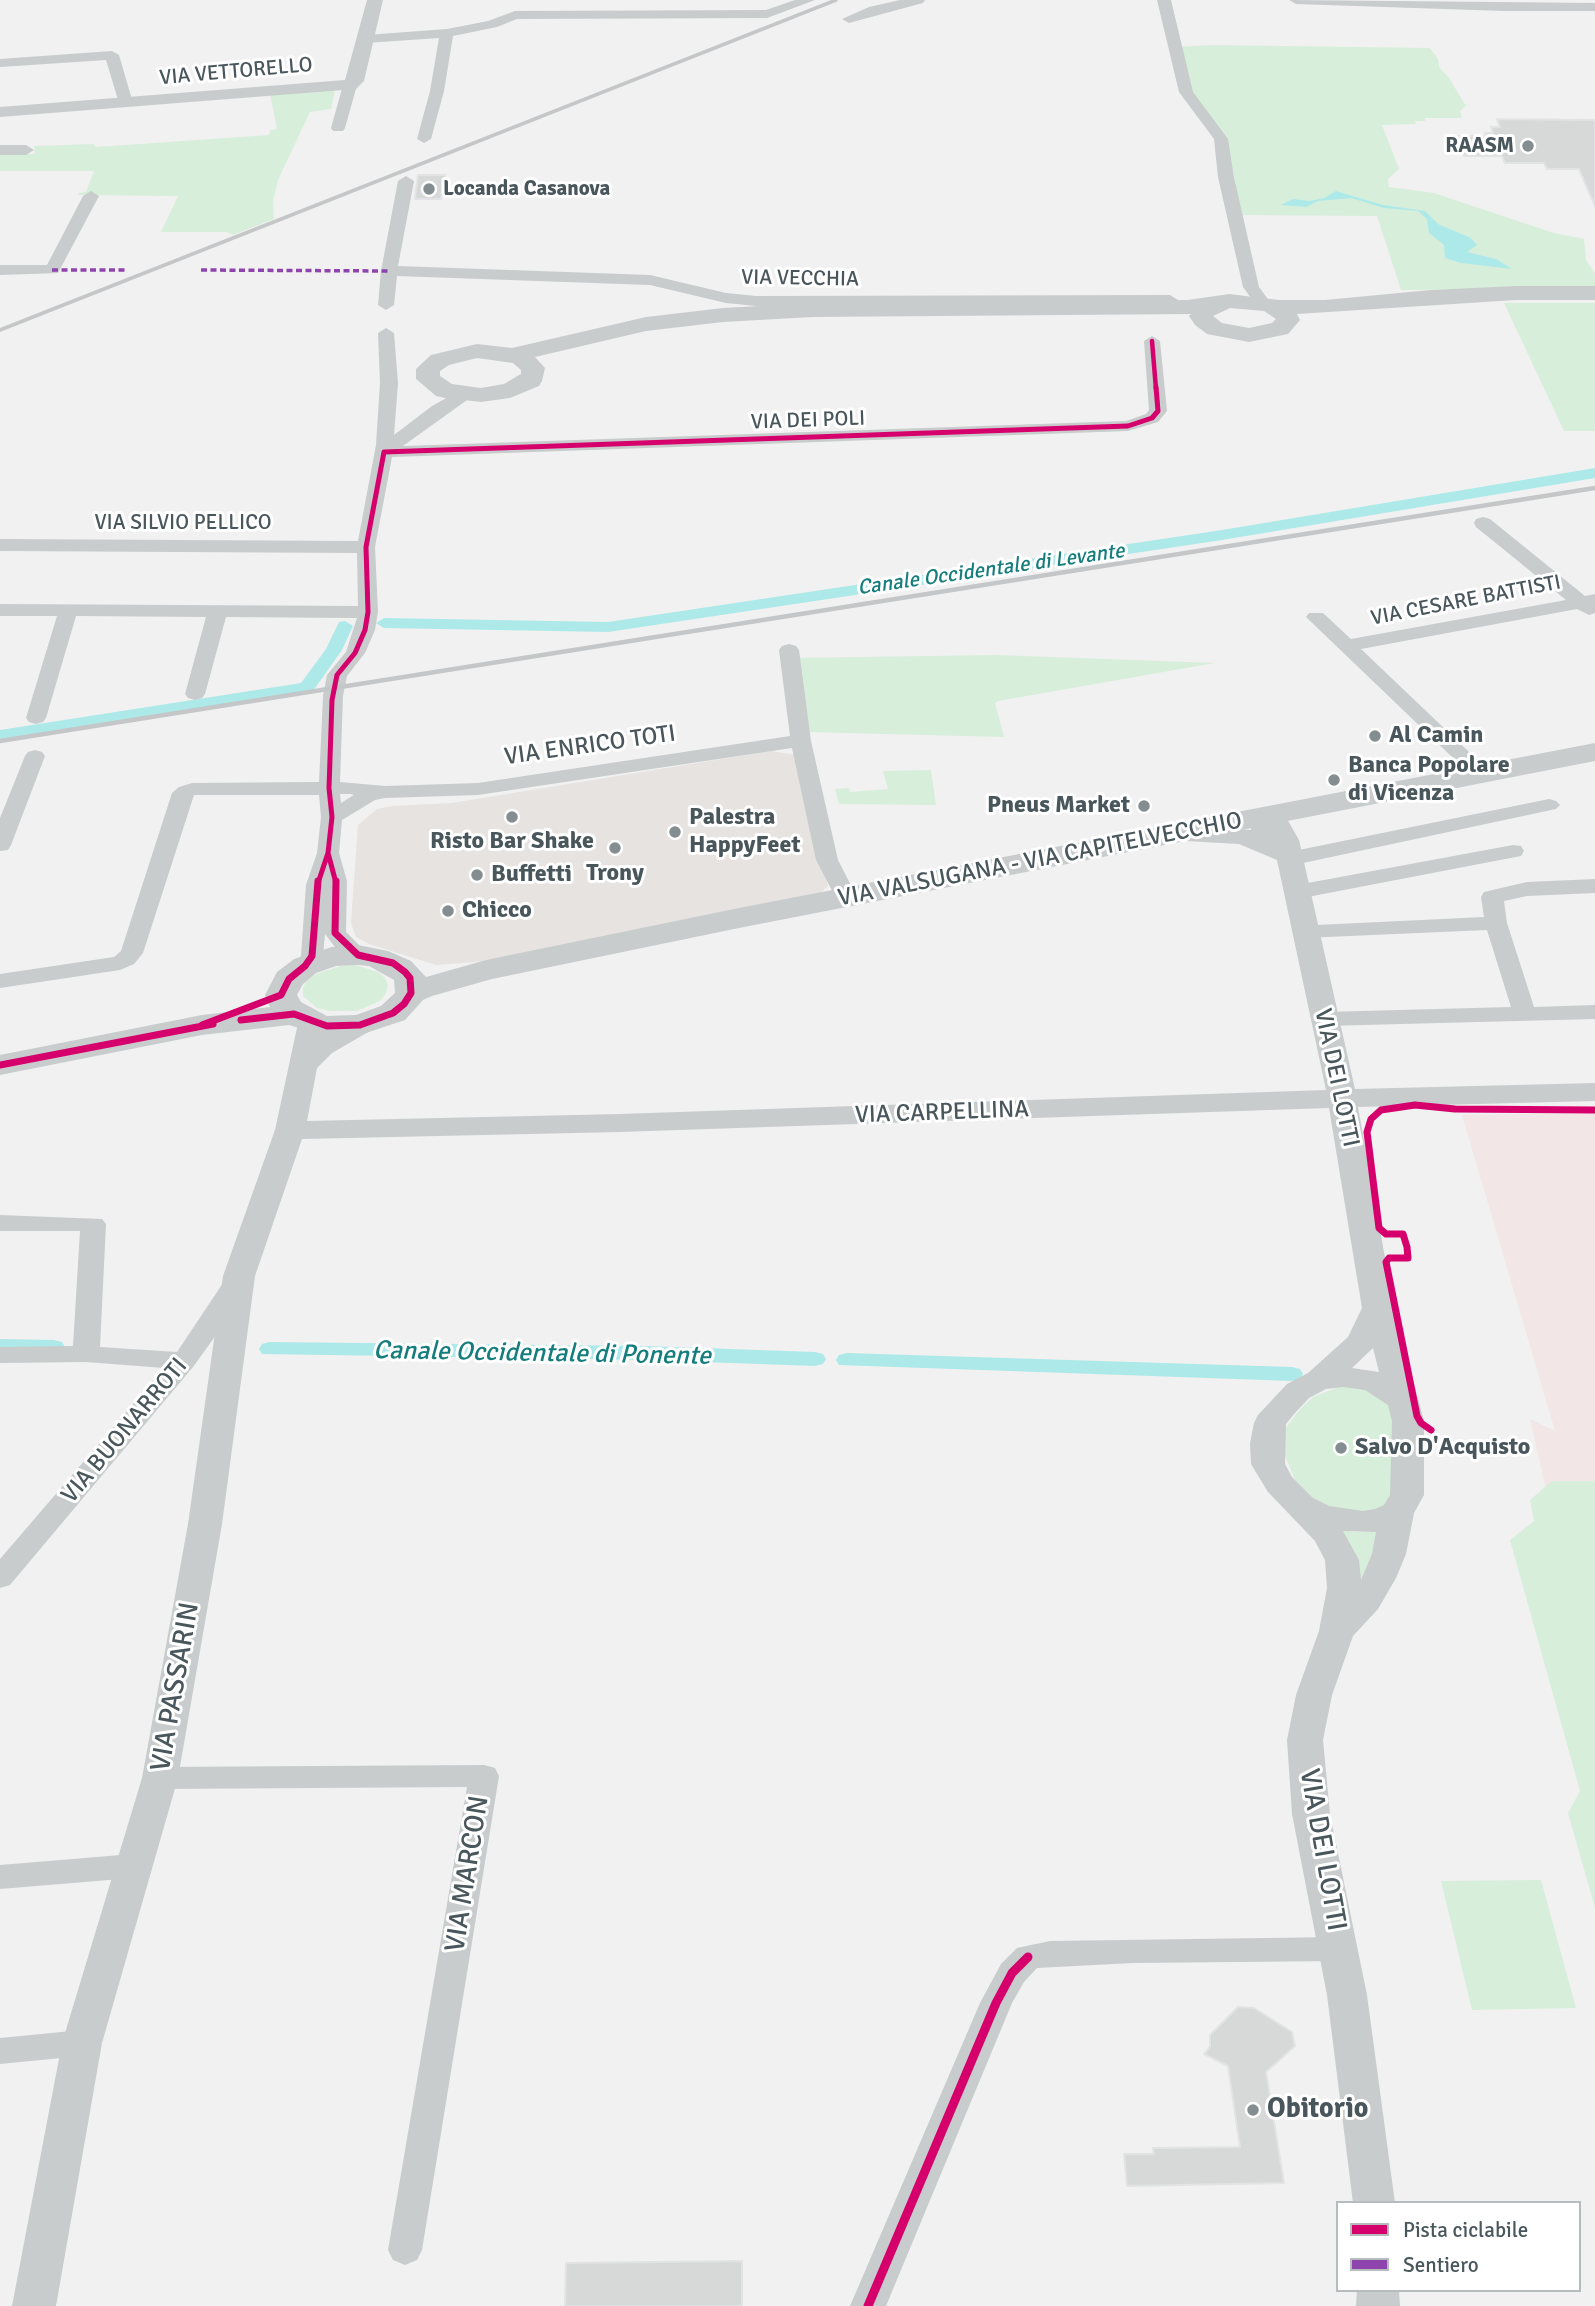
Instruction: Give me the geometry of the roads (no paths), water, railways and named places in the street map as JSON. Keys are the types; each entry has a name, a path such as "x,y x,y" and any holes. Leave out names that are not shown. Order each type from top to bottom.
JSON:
{"main road":[{"path":"522,359 606,332 679,320 721,306 996,307 1171,303 1208,312 1263,303 1325,307 1431,297 1595,293"},
{"path":"1208,312 1215,329 1249,335 1280,329 1263,303"},
{"path":"477,351 522,359 533,368 533,374 521,386 496,394 449,398 427,377 428,369 440,360 477,351"},
{"name":"VIA VALSUGANA - VIA CAPITELVECCHIO","path":"408,983 486,971 846,897 1595,752"},
{"path":"0,1065 202,1025 296,1011 340,1027 360,1025 393,1013 408,983 377,958 358,955 332,957 305,966 289,979 296,1011"}],"street":[{"path":"338,128 350,85 355,81 375,0"},
{"path":"366,38 447,33 492,24 515,15 750,15 785,10 808,0"},
{"path":"849,19 918,0"},
{"path":"1164,0 1186,92 1221,139 1226,177 1263,303"},
{"path":"1296,0 1504,7 1595,7"},
{"path":"492,24 737,24 744,22 750,15"},
{"path":"424,139 437,91 447,33"},
{"name":"VIA VETTORELLO","path":"0,63 112,55 126,103"},
{"name":"VIA VETTORELLO","path":"0,112 350,85"},
{"path":"0,150 26,150"},
{"path":"386,305 389,271 406,181"},
{"path":"0,270 52,270 91,196"},
{"name":"VIA VECCHIA","path":"389,271 650,280 721,306"},
{"path":"679,320 700,309 721,306"},
{"path":"305,966 312,956 317,885 328,853 332,817 329,788 331,707 335,683 341,668 355,653 365,630 368,612 366,547 384,452 389,383 386,333"},
{"name":"VIA DEI POLI","path":"384,452 1128,426 1152,418 1158,411 1152,341"},
{"path":"384,452 449,398"},
{"path":"1483,523 1591,605"},
{"name":"VIA SILVIO PELLICO","path":"0,545 366,547"},
{"name":"VIA CESARE BATTISTI","path":"1345,646 1591,605"},
{"path":"0,610 368,612"},
{"path":"195,694 218,610"},
{"path":"36,718 68,611"},
{"path":"1316,617 1482,774"},
{"path":"789,650 801,741 828,867 846,897"},
{"name":"VIA ENRICO TOTI","path":"0,981 120,963 126,959 132,953 183,793 192,789 329,788 385,792 478,789 801,741"},
{"path":"0,845 35,756"},
{"name":"VIA ENRICO TOTI","path":"332,817 369,795 385,792"},
{"path":"1175,833 1214,832 1244,836 1283,850 1549,805"},
{"path":"1283,850 1297,822 1317,806"},
{"name":"VIA DEI LOTTI","path":"1262,817 1265,837 1283,850 1297,892 1342,1098 1378,1308 1403,1401 1409,1437 1407,1495 1397,1513 1389,1554 1366,1600 1337,1631"},
{"path":"1297,892 1513,851"},
{"path":"328,853 336,881 335,933 358,955"},
{"path":"1524,1013 1496,923 1492,897 1527,889 1595,886"},
{"path":"1304,931 1496,923"},
{"name":"VIA PASSARIN","path":"34,2306 82,2043 160,1778 205,1524 239,1276 290,1130 303,1066 296,1011"},
{"path":"1324,1019 1595,1012"},
{"path":"303,1066 322,1047 360,1025"},
{"name":"VIA CARPELLINA","path":"290,1130 813,1118 1342,1098 1595,1092"},
{"path":"0,1223 93,1224 86,1354"},
{"name":"VIA BUONARROTI","path":"0,1578 184,1361 216,1317 239,1276"},
{"name":"VIA DEI LOTTI","path":"1374,2201 1339,1949 1311,1814 1305,1740 1314,1695 1337,1631 1344,1588 1342,1560 1329,1535 1280,1484 1268,1464 1266,1443 1270,1423 1283,1406 1298,1391 1319,1380 1361,1342 1378,1308"},
{"path":"0,1354 86,1354 184,1361"},
{"path":"1319,1380 1343,1377 1373,1381 1392,1391 1403,1401"},
{"name":"VIA DEI LOTTI","path":"1301,1506 1322,1516 1352,1521 1381,1520 1397,1513"},
{"name":"VIA MARCON","path":"160,1778 484,1776 405,2250"},
{"path":"0,1877 133,1866"},
{"path":"868,2306 996,2003 1012,1973 1028,1957 1050,1953 1119,1951 1339,1949"},
{"path":"0,2051 82,2043"}],"water":[{"path":"1336,191 1383,205 1425,211 1438,224 1471,238 1477,245 1467,252 1496,259 1512,269 1461,263 1445,258 1444,245 1429,233 1427,219 1418,211 1384,208 1351,198 1318,201 1306,207 1281,205 1293,199 1310,201 1324,198"}],"waterway":[{"name":"Canale Occidentale di Levante","path":"384,623 608,627 1222,535 1595,473"},
{"name":"Canale Occidentale di Levante","path":"0,735 307,687 334,650 345,626"},
{"name":"Canale Occidentale di Ponente","path":"0,1346 54,1347"},
{"name":"Canale Occidentale di Ponente","path":"270,1349 645,1353 815,1359"},
{"name":"Canale Occidentale di Ponente","path":"847,1360 1292,1374"}],"railway":[{"path":"0,330 836,0"},
{"path":"0,741 1595,488"}],"place":[{"name":"RAASM","path":"1528,146"},
{"name":"Locanda Casanova","path":"429,189"},
{"name":"Al Camin","path":"1375,736"},
{"name":"Banca Popolare di Vicenza","path":"1334,780"},
{"name":"Pneus Market","path":"1144,806"},
{"name":"Risto Bar Shake","path":"512,817"},
{"name":"Palestra HappyFeet","path":"675,832"},
{"name":"Trony","path":"615,848"},
{"name":"Buffetti","path":"477,875"},
{"name":"Chicco","path":"448,911"},
{"name":"Salvo D'Acquisto","path":"1341,1448"},
{"name":"Obitorio","path":"1253,2110"}]}
